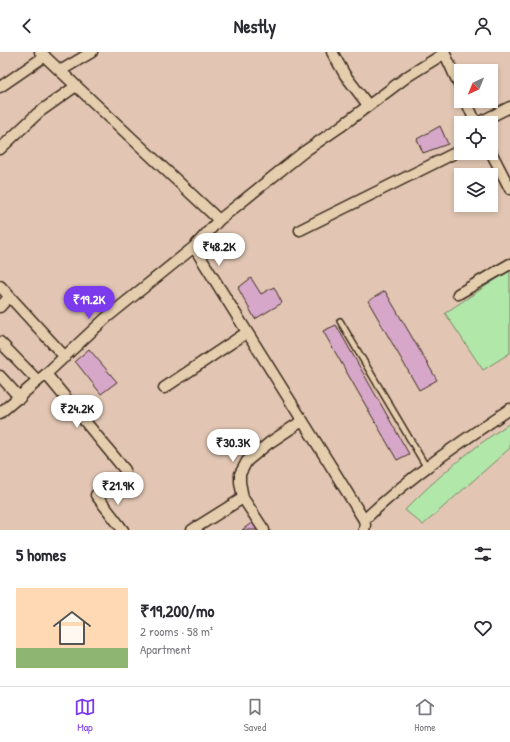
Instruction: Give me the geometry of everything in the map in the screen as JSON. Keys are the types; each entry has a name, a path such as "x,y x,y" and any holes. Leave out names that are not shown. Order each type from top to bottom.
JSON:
{"street":[{"path":"60,72 92,52"},
{"path":"332,52 345,75 368,105"},
{"path":"0,413 20,398 106,318 194,247 219,220 305,151 340,127 408,76 444,52 454,74"},
{"path":"0,87 42,54 219,220"},
{"path":"0,149 38,113 76,86"},
{"path":"491,116 510,107"},
{"path":"300,230 454,153"},
{"path":"495,160 510,189"},
{"path":"194,247 334,471 364,525 388,497 510,409"},
{"path":"458,294 510,264"},
{"path":"0,286 65,357"},
{"path":"0,307 9,297"},
{"path":"164,388 246,332"},
{"path":"0,342 38,381"},
{"path":"46,374 125,470"},
{"path":"0,376 20,398"},
{"path":"264,530 243,498 240,474 247,461 269,443 302,421"},
{"path":"96,495 123,530"},
{"path":"192,530 243,498"}],"lane":[{"path":"340,321 427,468"}],"green space":[{"path":"510,270 510,353 483,370 445,313"},
{"path":"510,423 510,448 423,525 405,510 455,464 482,442"}],"building":[{"path":"440,126 448,144 423,153 417,139"},
{"path":"251,278 261,294 274,287 282,303 255,319 238,288"},
{"path":"385,291 437,380 419,390 368,301"},
{"path":"336,325 409,454 397,460 323,331"},
{"path":"89,349 117,382 101,394 75,361"},
{"path":"254,521 260,530 242,530"}]}
